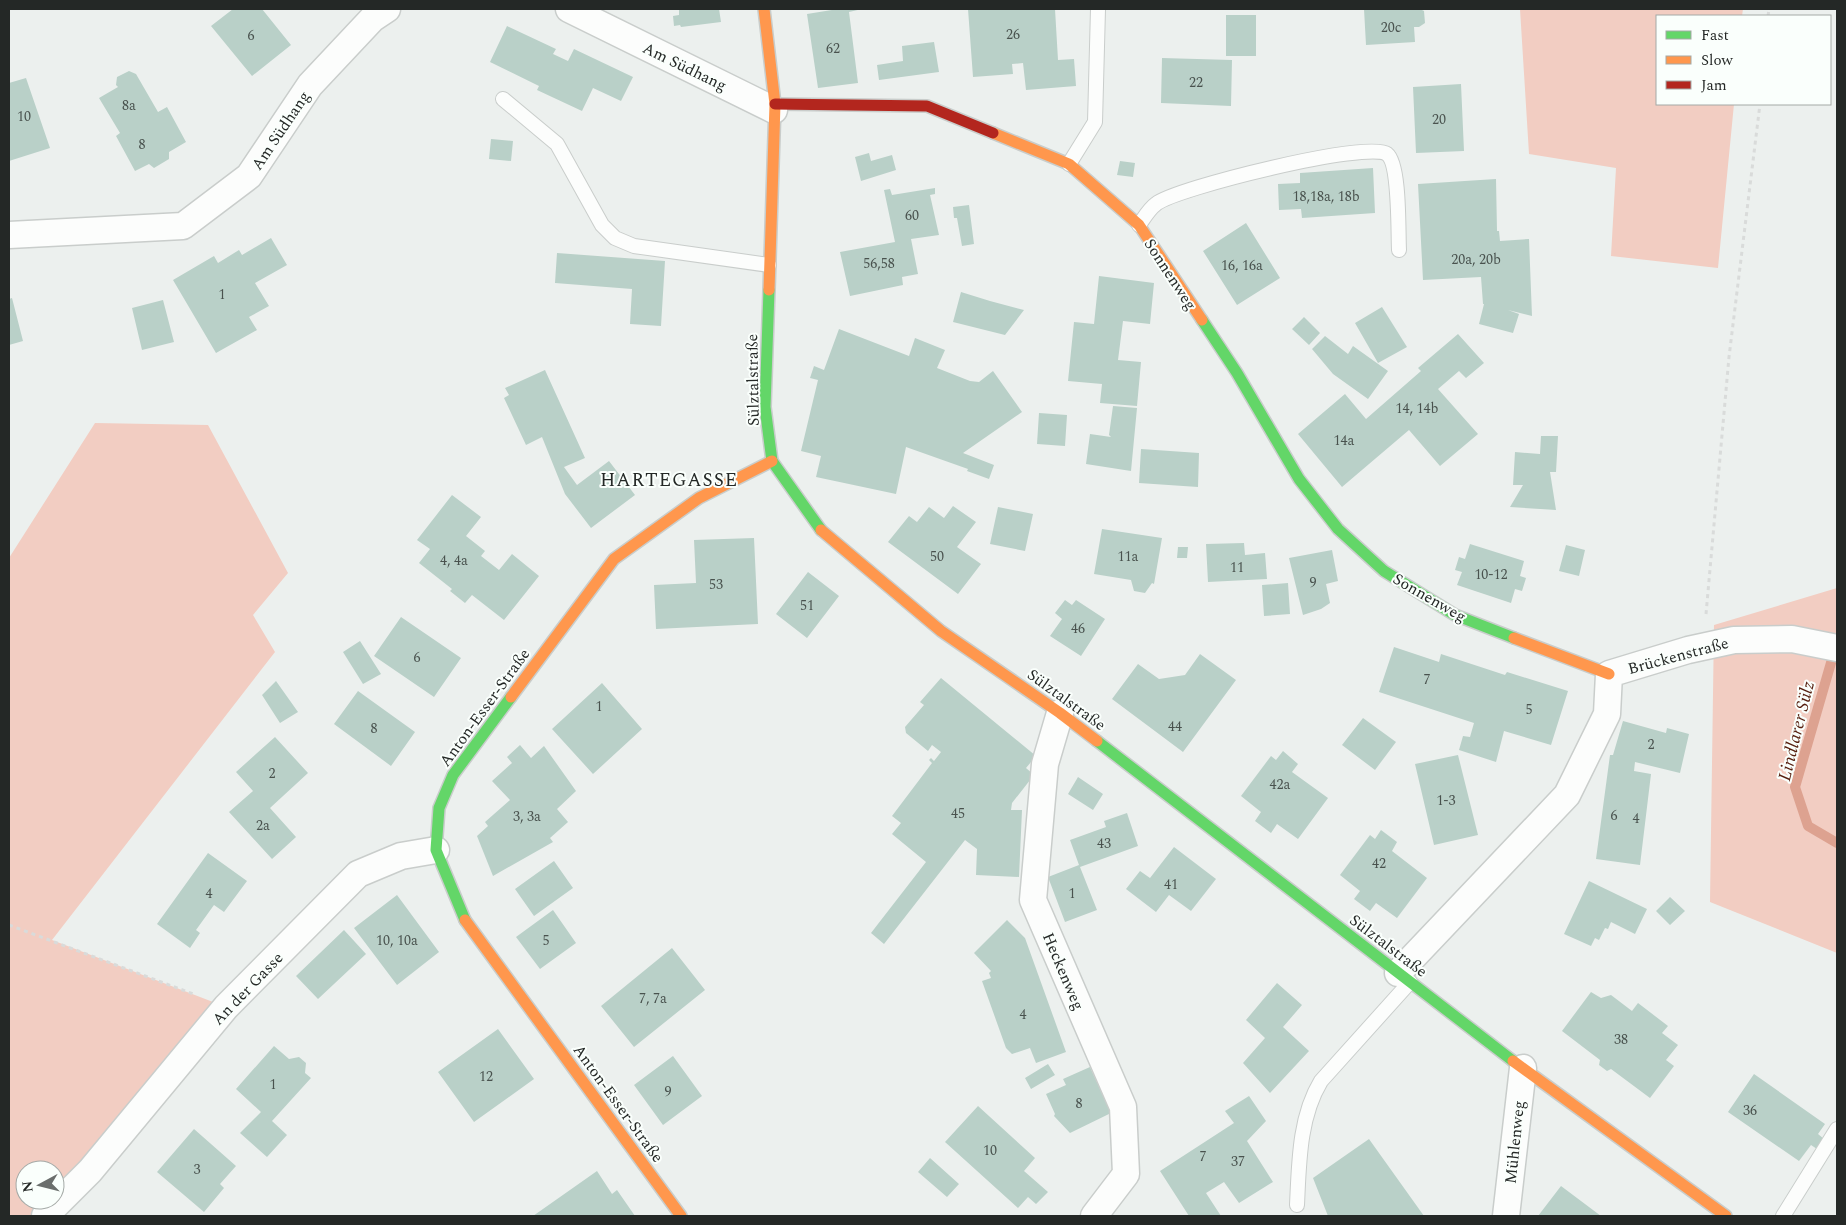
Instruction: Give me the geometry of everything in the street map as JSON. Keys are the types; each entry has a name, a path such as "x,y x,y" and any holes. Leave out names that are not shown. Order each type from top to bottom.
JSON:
{"street":[{"name":"Am Südhang","path":"9,235 183,226 249,176 310,85 372,18 387,9"},
{"name":"Am Südhang","path":"569,9 774,107"},
{"name":"Sülztalstraße","path":"764,9 774,107 765,407 772,461 823,534 941,631 1060,713 1523,1068 1726,1216"},
{"name":"Sonnenweg","path":"774,107 927,106 1069,164 1139,225 1237,373 1299,479 1338,529 1384,571 1455,615 1609,674"},
{"name":"Anton-Esser-Straße","path":"682,1216 466,921 436,850 439,808 453,775 614,559 699,498 772,461"},
{"name":"Brückenstraße","path":"1609,674 1734,640 1792,639 1837,648"},
{"path":"1404,977 1567,795 1608,714 1609,674"},
{"name":"Heckenweg","path":"1060,713 1045,764 1033,900 1122,1107 1126,1174 1094,1216"},
{"name":"An der Gasse","path":"45,1216 90,1171 226,1007 358,874 401,856 436,850"},
{"name":"Mühlenweg","path":"1506,1216 1523,1068"}],"lane":[{"path":"1069,164 1095,122 1098,9"},
{"path":"502,99 557,144 602,225 615,238 634,246 769,265"},
{"path":"1139,225 1156,204 1189,191 1278,166 1329,155 1382,151 1388,154 1395,168 1399,250"},
{"path":"1297,1205 1299,1164 1307,1115 1313,1095 1321,1081 1404,977"},
{"path":"1783,1216 1837,1129"}],"path":[{"path":"1703,647 1729,357 1760,105"},
{"path":"9,925 226,1007"}],"shaded area":[{"path":"1520,9 1743,9 1742,15 1656,15 1656,105 1734,105 1718,268 1611,256 1616,168 1529,154"},
{"path":"95,423 208,425 288,573 253,615 275,652 52,940 226,1007 65,1191 65,1160 15,1160 15,1210 48,1210 43,1216 9,1216 9,558"},
{"path":"1837,588 1837,953 1710,902 1714,625"}],"building":[{"path":"233,9 262,9 291,45 252,76 211,26"},
{"path":"679,9 719,9 721,22 681,27 680,25 674,26 673,16 679,15"},
{"path":"838,9 862,9 849,12 858,83 818,88 807,14"},
{"path":"968,9 1055,9 1058,60 1074,59 1076,86 1026,90 1023,63 1012,64 1013,74 973,77"},
{"path":"1364,9 1420,9 1424,11 1425,23 1419,27 1414,27 1415,42 1366,45"},
{"path":"1226,15 1256,15 1256,56 1226,56"},
{"path":"507,26 556,49 553,54 568,61 574,49 633,77 621,101 593,88 582,111 537,90 539,86 490,62"},
{"path":"934,42 939,72 879,80 877,65 903,61 902,46"},
{"path":"1162,58 1232,60 1231,106 1161,103"},
{"path":"129,71 136,74 158,112 167,107 186,142 169,152 169,159 154,168 149,164 135,171 116,136 120,133 99,98 118,87 116,85 117,77"},
{"path":"26,78 50,148 9,161 9,83"},
{"path":"1461,84 1464,151 1416,153 1413,87"},
{"path":"491,139 513,141 511,161 489,159"},
{"path":"869,153 871,161 892,155 896,170 861,181 855,157"},
{"path":"1120,161 1135,163 1133,177 1117,175"},
{"path":"1373,168 1375,213 1302,218 1301,209 1279,210 1278,184 1300,183 1300,173"},
{"path":"1496,179 1497,231 1499,231 1500,241 1529,239 1532,316 1508,310 1519,314 1513,333 1479,324 1484,304 1481,277 1423,280 1418,184"},
{"path":"935,188 935,194 930,195 939,235 911,239 918,274 902,277 903,285 850,296 840,252 895,242 884,190 890,189 892,195"},
{"path":"969,205 974,244 962,246 953,207"},
{"path":"1246,223 1280,278 1237,305 1203,251"},
{"path":"271,238 287,265 255,283 269,306 249,317 257,330 216,353 173,280 214,256 218,263 239,250 242,255"},
{"path":"557,253 665,261 661,326 630,324 632,289 555,283"},
{"path":"1099,276 1154,283 1150,324 1123,321 1118,360 1141,362 1137,406 1100,403 1102,384 1068,381 1074,322 1094,324"},
{"path":"961,292 1024,310 1005,335 953,322"},
{"path":"12,298 23,341 9,345 9,299"},
{"path":"163,300 174,342 142,350 132,308"},
{"path":"1382,307 1407,347 1378,363 1355,323"},
{"path":"1304,317 1320,333 1309,345 1292,329"},
{"path":"839,329 909,356 915,338 945,350 937,368 970,381 979,382 993,371 1022,412 963,453 994,465 989,479 967,471 968,469 906,447 896,494 816,477 821,456 801,451 818,380 810,378 814,366 824,370"},
{"path":"1458,334 1484,363 1466,378 1459,371 1438,389 1478,434 1440,466 1409,430 1342,487 1298,434 1345,394 1366,419 1421,371 1418,368"},
{"path":"1325,336 1348,354 1353,346 1388,371 1368,399 1333,374 1312,349"},
{"path":"545,370 585,458 564,467 577,485 609,461 635,495 591,528 565,494 542,437 526,445 504,398 509,395 505,388"},
{"path":"1113,406 1137,408 1131,471 1086,464 1090,434 1111,437 1109,435"},
{"path":"1039,413 1067,415 1065,446 1037,444"},
{"path":"1541,436 1558,436 1556,472 1550,472 1556,510 1510,507 1523,485 1513,485 1515,452 1540,454"},
{"path":"1141,449 1199,453 1198,487 1139,483"},
{"path":"452,495 481,517 466,536 485,551 481,556 499,570 512,554 539,576 504,620 472,595 465,603 450,591 452,589 419,563 430,549 417,540"},
{"path":"953,506 976,522 957,547 981,564 958,594 888,542 909,516 917,522 929,507 944,518"},
{"path":"998,507 1033,514 1025,551 990,544"},
{"path":"1102,529 1162,538 1154,584 1152,583 1145,593 1134,591 1131,580 1094,574"},
{"path":"754,538 758,624 656,629 654,585 696,583 694,540"},
{"path":"1244,543 1245,555 1265,553 1267,579 1208,582 1206,544"},
{"path":"1470,544 1524,561 1520,576 1526,578 1522,591 1515,589 1511,603 1457,585 1462,572 1455,570 1459,557 1465,559"},
{"path":"1566,545 1585,550 1579,576 1559,571"},
{"path":"1178,547 1188,547 1187,558 1177,558"},
{"path":"1332,550 1338,581 1326,584 1330,603 1321,609 1303,615 1289,558"},
{"path":"808,572 839,596 807,638 776,614"},
{"path":"1288,583 1290,614 1264,616 1262,585"},
{"path":"1065,600 1072,605 1076,600 1105,619 1081,656 1050,636 1062,619 1055,613"},
{"path":"401,617 461,658 434,697 374,656"},
{"path":"360,641 381,674 363,684 343,652"},
{"path":"1394,647 1439,662 1441,654 1505,675 1507,672 1568,691 1551,745 1504,731 1496,762 1459,750 1463,736 1470,737 1474,723 1379,692"},
{"path":"1200,654 1236,680 1183,752 1112,699 1138,664 1159,679 1185,675"},
{"path":"941,678 1036,756 1026,768 1034,775 1012,803 1011,810 1022,810 1019,877 976,875 977,849 965,840 884,944 871,933 926,862 892,834 901,823 892,816 932,763 929,760 931,758 934,761 941,752 932,745 928,751 906,733 905,727 924,705 920,702"},
{"path":"276,681 298,712 280,723 262,695"},
{"path":"602,683 642,729 593,774 552,729"},
{"path":"358,691 415,732 391,766 334,724"},
{"path":"1363,718 1396,742 1375,770 1342,745"},
{"path":"1623,721 1666,733 1667,728 1689,734 1680,773 1635,762 1634,771 1651,774 1640,865 1596,859 1610,755 1613,755"},
{"path":"275,737 308,773 270,808 296,837 272,859 229,812 253,791 236,772"},
{"path":"520,745 531,758 544,746 576,791 557,809 568,822 550,838 553,842 493,876 477,836 488,826 485,822 510,800 492,781 512,763 507,757"},
{"path":"1283,751 1298,764 1292,772 1328,798 1298,839 1277,824 1271,833 1255,821 1261,812 1241,796 1271,756 1276,760"},
{"path":"1458,755 1478,835 1434,845 1415,764"},
{"path":"1078,777 1103,794 1093,810 1068,794"},
{"path":"1127,813 1138,846 1080,867 1097,910 1065,922 1048,877 1079,865 1070,840 1106,827 1104,821"},
{"path":"1381,830 1397,842 1392,851 1427,878 1397,918 1376,903 1370,911 1354,899 1360,891 1340,875 1370,835 1375,839"},
{"path":"1174,847 1216,879 1191,911 1169,895 1156,912 1126,889 1140,871 1150,878"},
{"path":"208,853 247,881 224,912 214,905 196,930 200,933 190,948 157,924"},
{"path":"554,861 573,888 534,916 515,889"},
{"path":"1589,881 1647,909 1635,934 1611,922 1608,929 1605,928 1599,940 1595,938 1591,946 1564,934"},
{"path":"397,895 439,952 397,985 354,928"},
{"path":"1670,897 1685,911 1670,925 1656,911"},
{"path":"553,910 576,943 540,969 516,937"},
{"path":"1007,920 1025,938 1066,1052 1036,1063 1030,1048 1012,1054 1006,1048 982,981 991,978 989,973 991,971 974,953"},
{"path":"344,930 366,954 318,999 296,976"},
{"path":"672,948 705,990 634,1047 601,1006"},
{"path":"1277,983 1302,1005 1283,1027 1309,1051 1270,1093 1243,1063 1265,1038 1246,1020"},
{"path":"1591,992 1601,998 1611,995 1632,1011 1638,1003 1668,1026 1662,1033 1678,1045 1666,1060 1674,1066 1650,1098 1611,1069 1607,1071 1599,1065 1600,1060 1562,1031"},
{"path":"498,1029 534,1079 474,1122 438,1072"},
{"path":"274,1046 289,1059 299,1057 306,1063 305,1073 311,1078 272,1121 287,1135 267,1157 240,1133 261,1112 236,1089"},
{"path":"673,1056 702,1096 663,1125 634,1085"},
{"path":"1048,1064 1055,1075 1031,1089 1025,1078"},
{"path":"1090,1067 1111,1113 1070,1133 1054,1116 1055,1114 1046,1094 1066,1085 1063,1079"},
{"path":"1754,1074 1825,1124 1818,1134 1824,1139 1817,1149 1811,1145 1799,1161 1728,1112"},
{"path":"1249,1096 1266,1121 1247,1141 1273,1182 1239,1203 1224,1182 1206,1193 1221,1216 1189,1216 1160,1171 1234,1123 1225,1111"},
{"path":"978,1106 1035,1158 1024,1171 1048,1192 1036,1204 1028,1197 1018,1208 945,1142"},
{"path":"194,1129 236,1166 220,1184 224,1188 204,1212 157,1172"},
{"path":"1369,1139 1424,1216 1328,1216 1313,1178"},
{"path":"930,1158 959,1184 947,1197 918,1172"},
{"path":"597,1171 612,1194 617,1190 635,1216 533,1216"},
{"path":"1561,1186 1601,1216 1538,1216"}],"waterway":[{"name":"Lindlarer Sülz","path":"1835,649 1795,787 1808,826 1837,843"}],"traffic: fast":[{"path":"769,290 765,407 772,461 821,530"},
{"path":"1202,320 1237,373 1299,479 1338,529 1384,571 1455,615 1514,638"},
{"path":"465,920 436,850 439,808 453,775 511,697"},
{"path":"1097,741 1513,1061"}],"traffic: slow":[{"path":"764,9 775,104 769,290"},
{"path":"993,133 1069,164 1139,225 1202,320"},
{"path":"511,697 614,559 699,498 772,461"},
{"path":"821,530 941,631 1060,713 1097,741"},
{"path":"1514,638 1609,674"},
{"path":"465,920 681,1216"},
{"path":"1513,1061 1726,1216"}],"traffic: jam":[{"path":"775,104 927,106 993,133"}],"district":[{"name":"HARTEGASSE","path":"669,479"}]}
